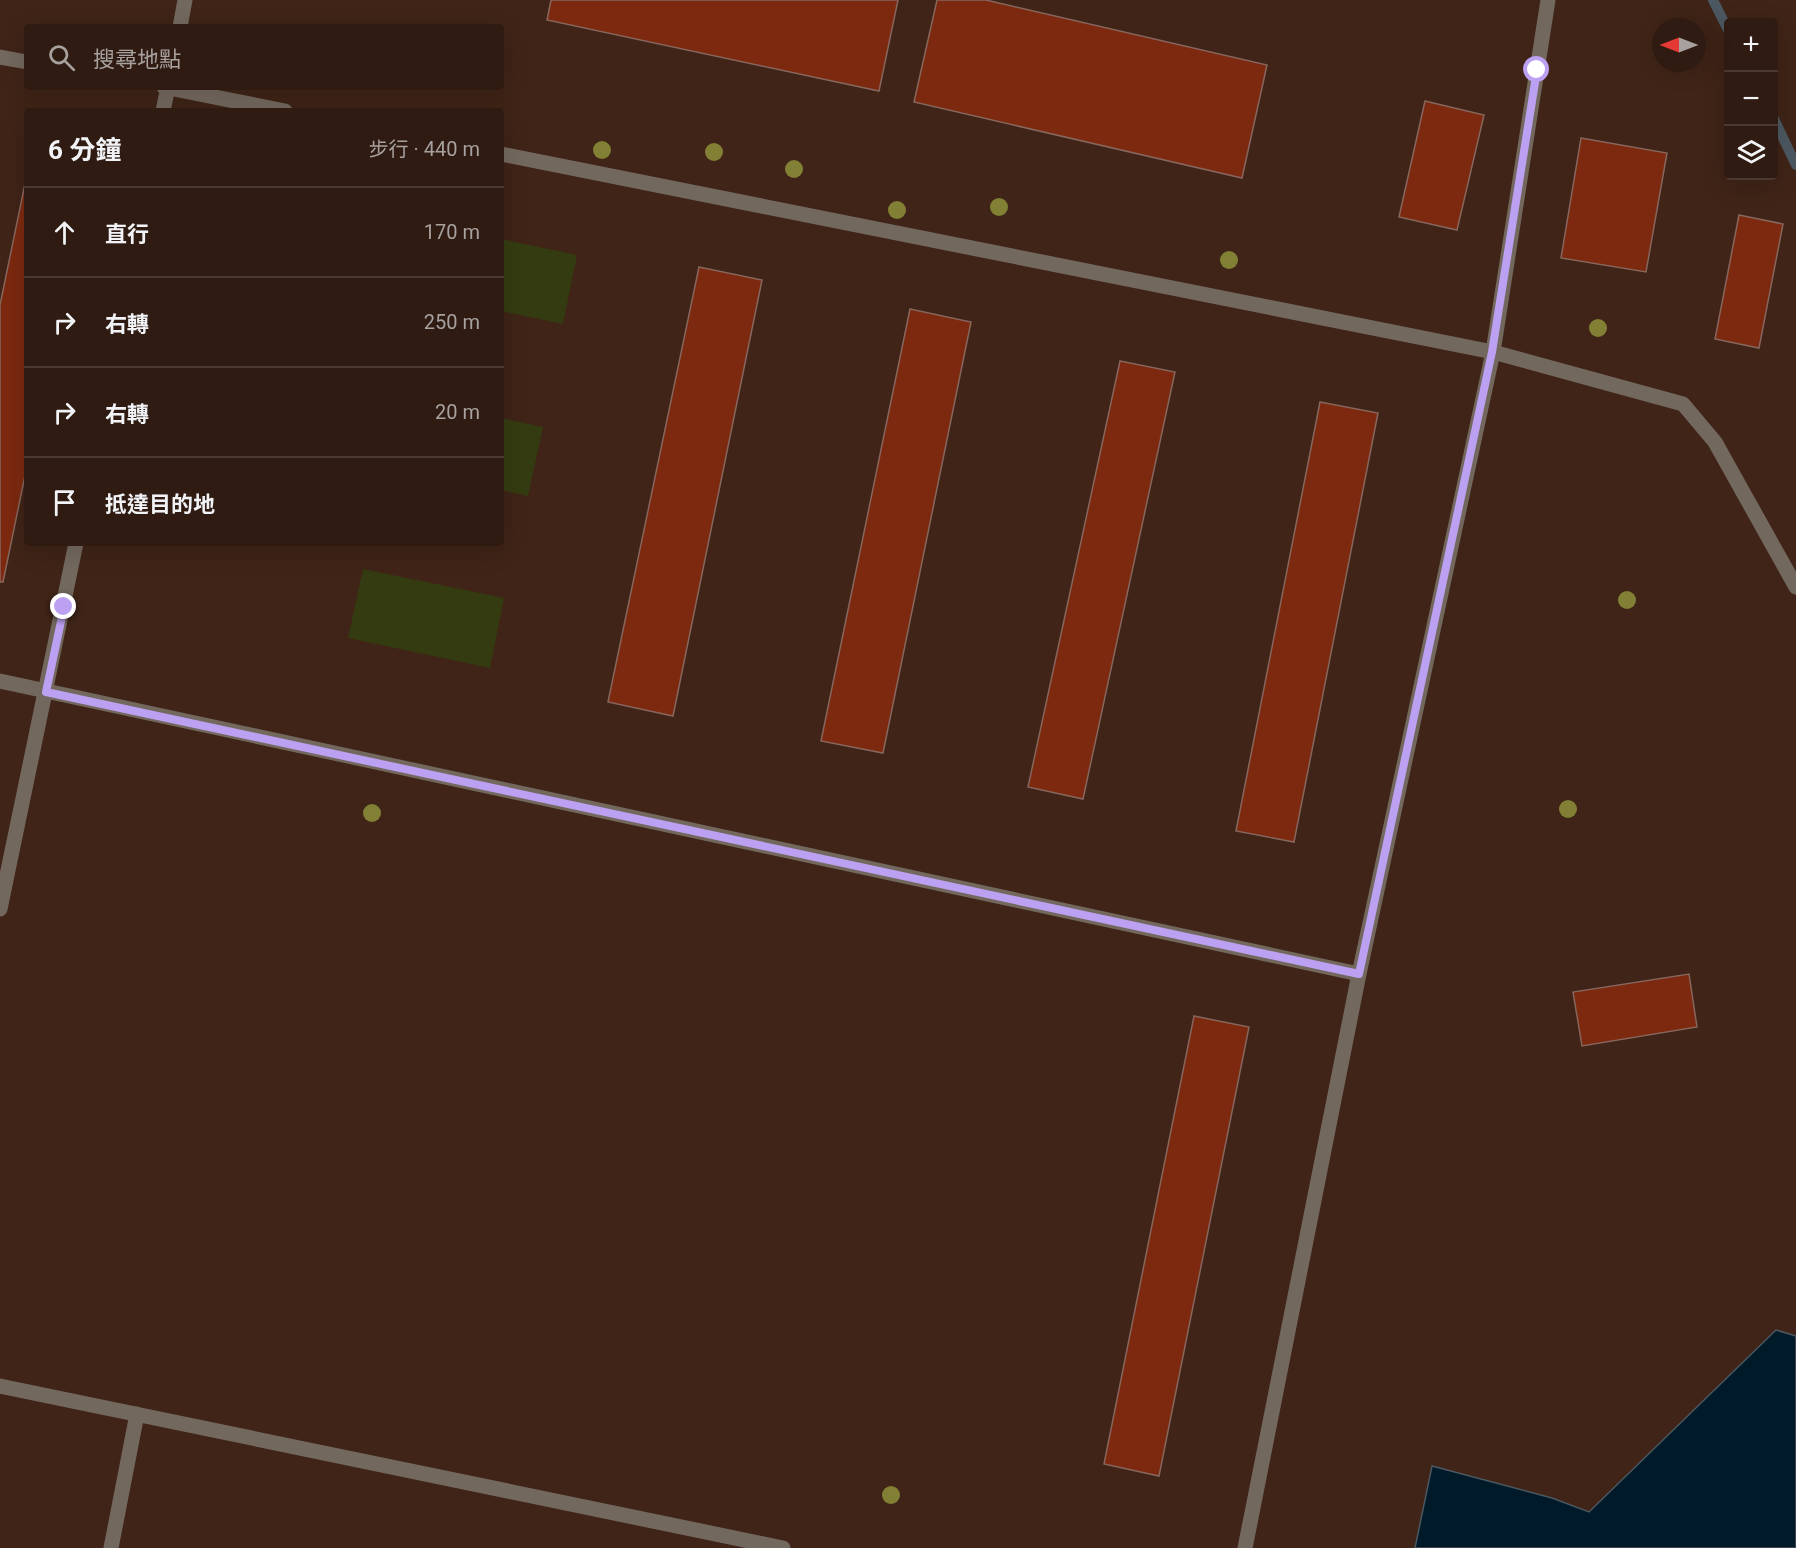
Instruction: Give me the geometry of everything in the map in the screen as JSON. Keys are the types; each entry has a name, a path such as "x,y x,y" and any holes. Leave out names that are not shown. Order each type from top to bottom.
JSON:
{"lane":[{"path":"181,24 185,0"},
{"path":"1245,1548 1359,974 1492,352 1548,0"},
{"path":"0,57 24,61"},
{"path":"164,108 166,90"},
{"path":"182,90 270,108"},
{"path":"504,155 1492,352 1683,404 1715,442 1796,587"},
{"path":"0,909 75,546"},
{"path":"0,681 1359,974"},
{"path":"0,1386 783,1548"},
{"path":"111,1548 137,1414"}],"green space":[{"path":"504,240 577,255 563,324 504,312"},
{"path":"504,419 543,427 528,496 504,491"},
{"path":"363,569 504,598 490,668 348,638"}],"water":[{"path":"1776,1330 1796,1336 1796,1548 1415,1548 1432,1466 1552,1498 1589,1512"}],"building":[{"path":"551,0 898,0 879,91 547,20"},
{"path":"937,0 986,0 1267,65 1242,178 914,102"},
{"path":"1425,101 1484,115 1457,230 1399,217"},
{"path":"1581,138 1667,153 1646,272 1561,258"},
{"path":"24,189 24,480 3,582 0,582 0,305"},
{"path":"1739,215 1783,224 1759,348 1715,339"},
{"path":"699,267 762,280 673,716 608,702"},
{"path":"910,309 971,322 883,753 821,741"},
{"path":"1120,361 1175,372 1083,799 1028,787"},
{"path":"1320,402 1378,413 1294,842 1236,831"},
{"path":"1689,974 1697,1027 1582,1046 1573,992"},
{"path":"1194,1016 1249,1027 1159,1476 1104,1464"}],"waterway":[{"path":"1713,0 1724,22"},
{"path":"1777,126 1796,165"}],"route":[{"path":"64,607 46,692 1359,974 1492,352 1537,70"}]}
